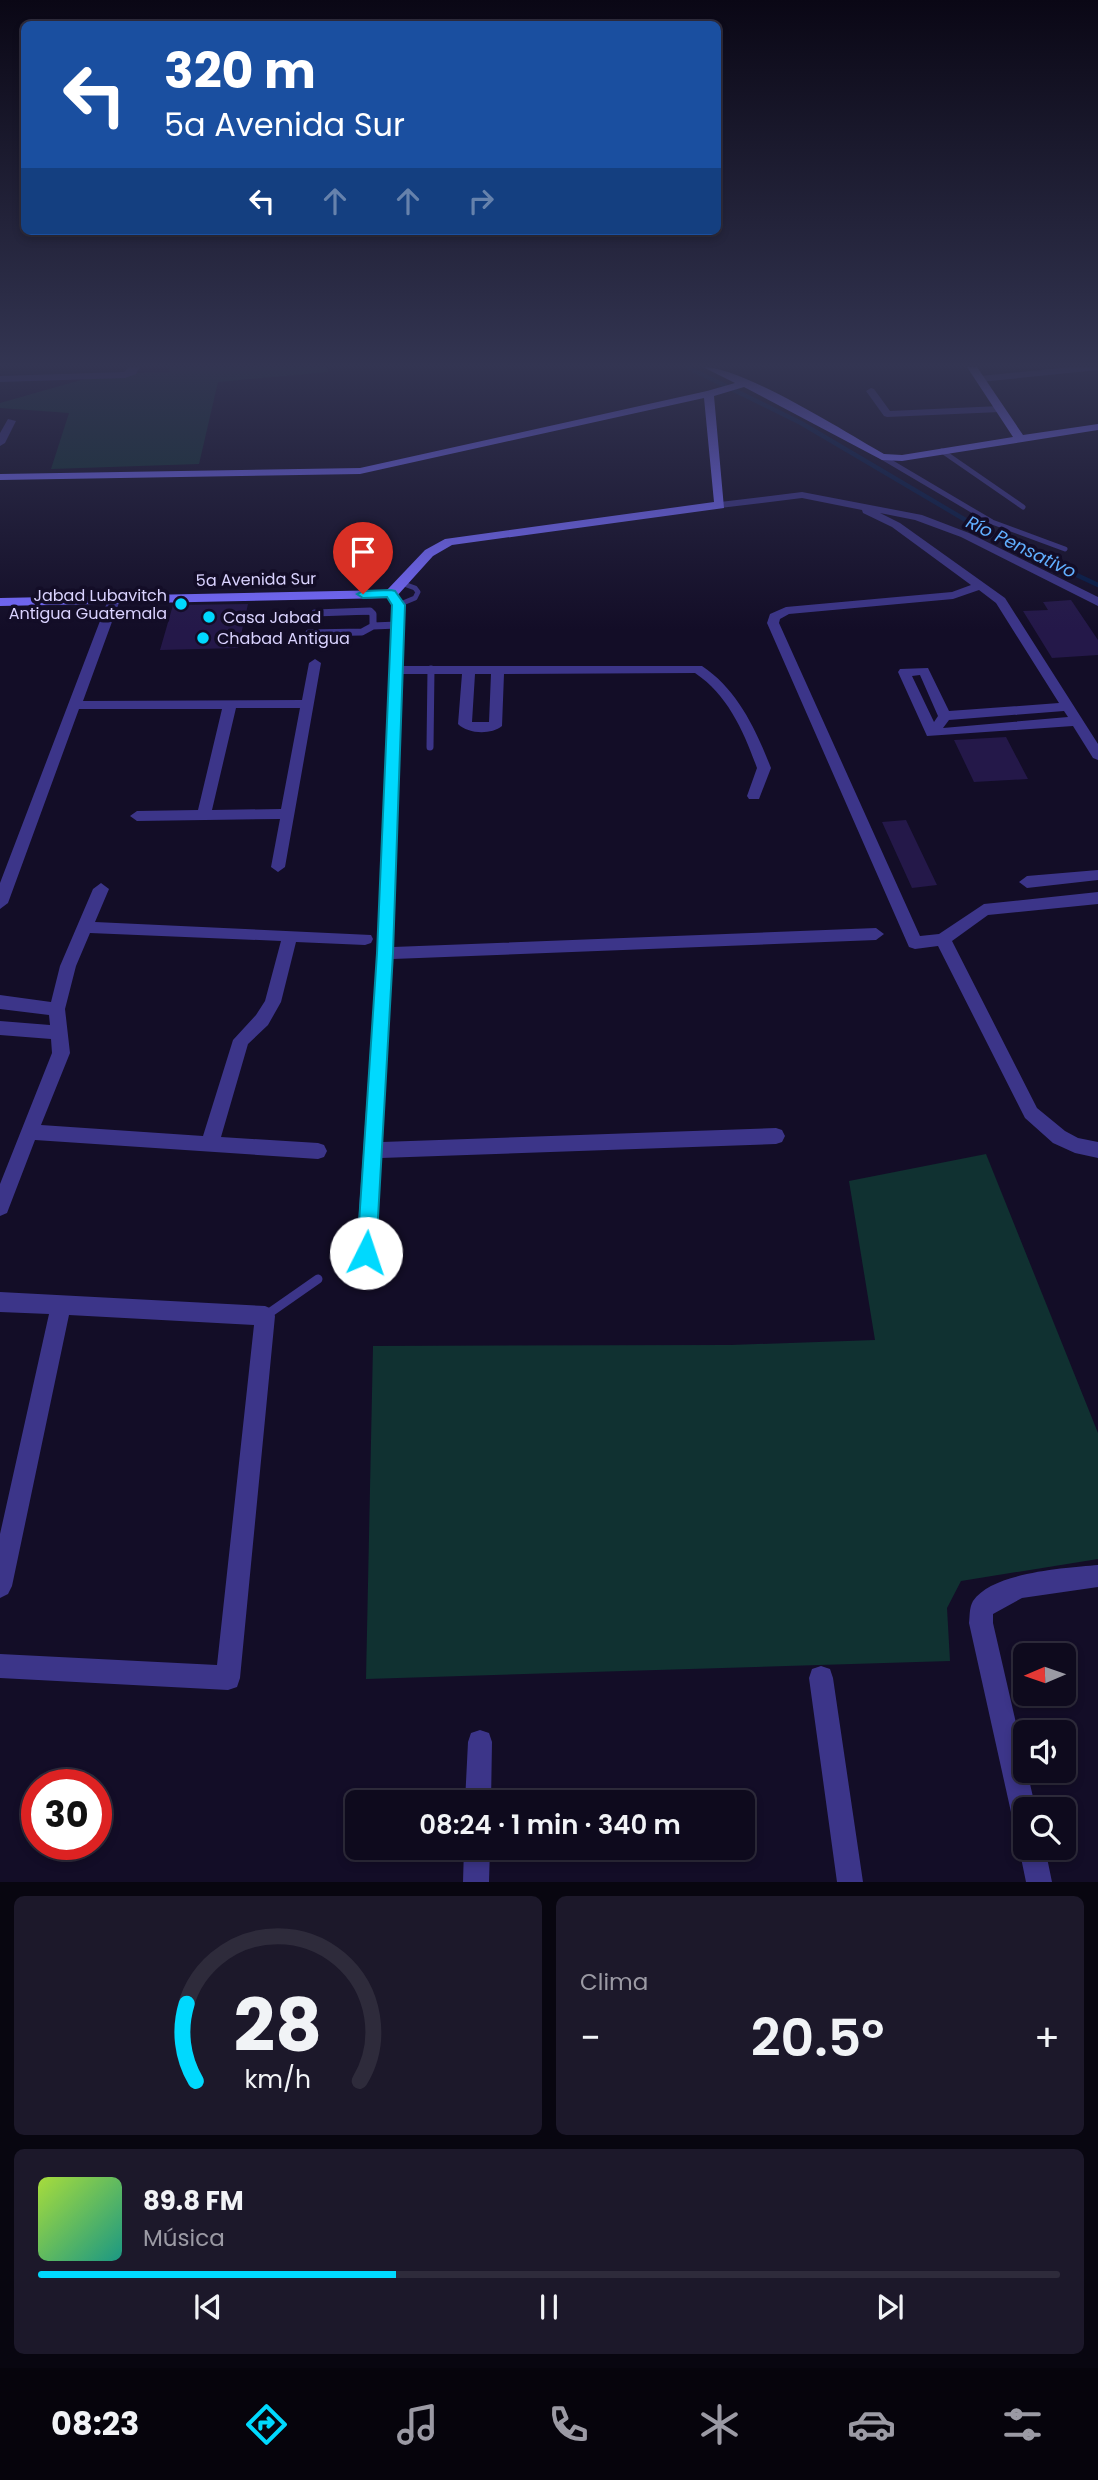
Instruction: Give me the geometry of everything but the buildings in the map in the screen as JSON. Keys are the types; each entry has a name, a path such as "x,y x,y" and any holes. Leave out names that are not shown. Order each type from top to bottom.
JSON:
{"street":[{"path":"0,477 360,471 436,455"},
{"path":"713,455 720,505"},
{"path":"877,455 902,458 920,455"},
{"path":"366,1253 375,1150 385,953 397,594 435,548 449,542 802,495 918,517 949,528 1098,602"},
{"path":"861,505 868,512 908,533 1001,601 1098,755"},
{"path":"980,586 953,595 786,611 774,617 773,623 915,943 943,939 984,910 1098,898"},
{"name":"5a Avenida Sur","path":"0,602 397,594"},
{"path":"0,903 114,600"},
{"path":"278,867 315,663"},
{"path":"469,669 465,724 472,728 495,726 498,669"},
{"path":"396,670 698,669 719,688 750,729 764,768 754,796"},
{"path":"932,733 904,672 925,671 945,716"},
{"path":"75,705 307,704"},
{"path":"204,815 230,705"},
{"path":"932,733 945,716 1068,707"},
{"path":"932,733 1076,721"},
{"path":"137,816 288,814"},
{"path":"1027,882 1098,875"},
{"path":"0,1207 61,1054 57,1009 68,966 101,890"},
{"path":"85,927 365,939"},
{"path":"385,953 876,934"},
{"path":"210,1143 241,1040 262,1020 273,1002 290,936"},
{"path":"943,939 1031,1113 1059,1137 1075,1145 1098,1150"},
{"path":"0,1002 57,1009"},
{"path":"0,1028 58,1033"},
{"path":"30,1132 318,1151"},
{"path":"375,1150 776,1136"},
{"path":"0,1302 265,1316 228,1678 0,1666"},
{"path":"0,1586 61,1305"},
{"path":"1021,1797 981,1623 982,1608 996,1595 1013,1588 1098,1576"},
{"path":"821,1678 850,1881"},
{"path":"478,1790 480,1742"},
{"path":"476,1881 477,1860"},
{"path":"1035,1860 1039,1881"}],"lane":[{"path":"947,455 1023,508"},
{"path":"881,457 992,522 1065,549"},
{"path":"315,613 370,611 373,614 373,626"},
{"path":"309,634 362,632 373,626 397,625"},
{"path":"430,747 432,669"},
{"path":"265,1316 318,1279"}],"green space":[{"path":"56,455 201,455 199,464 51,469"},
{"path":"986,1154 1098,1433 1098,1559 961,1581 947,1608 950,1661 366,1679 373,1346 731,1345 875,1340 849,1181"}],"waterway":[{"name":"Río Pensativo","path":"855,455 991,535 1098,585"}],"place":[{"name":"Jabad Lubavitch Antigua Guatemala","path":"181,604"},
{"name":"Casa Jabad","path":"209,617"},
{"name":"Chabad Antigua","path":"203,638"}],"route":[{"path":"363,594 391,594 398,605 385,953 375,1150 366,1253"}]}
